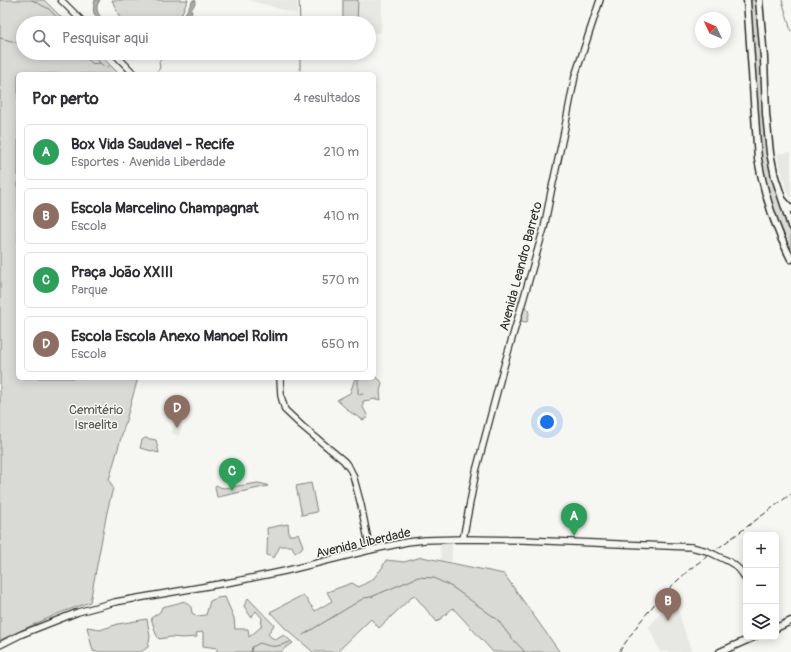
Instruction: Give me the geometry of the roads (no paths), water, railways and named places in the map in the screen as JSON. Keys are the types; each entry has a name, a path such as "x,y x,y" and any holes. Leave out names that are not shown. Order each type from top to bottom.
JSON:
{"main road":[{"path":"61,0 77,16"},
{"name":"Avenida Leandro Barreto","path":"463,539 476,471 502,373 544,228 574,76 600,0"},
{"path":"747,0 758,159 770,208 791,259"},
{"path":"759,0 770,153 775,177 791,226"},
{"path":"121,60 132,72"},
{"path":"782,199 791,208"},
{"path":"280,380 281,396 285,410 302,426 344,460 350,469 361,505 370,550"},
{"name":"Avenida Liberdade","path":"0,645 22,634 78,612 115,602 244,580 370,550 419,541 463,539 524,540 691,547 707,551 728,561 738,568 743,574"},
{"path":"779,627 791,621"},
{"path":"720,652 747,640"}],"waterway":[{"path":"32,0 49,9 56,16"},
{"path":"299,0 300,16"},
{"path":"782,0 791,31"},
{"path":"0,38 16,42"},
{"path":"88,60 93,63 100,63 106,68 109,66"},
{"path":"97,60 100,63"},
{"path":"157,72 160,68 160,60"},
{"path":"300,60 300,70"},
{"path":"358,380 358,393 359,395 363,394"},
{"path":"303,635 364,598 371,597 418,577 434,578 452,587 497,619 509,635 525,652"},
{"path":"251,652 252,647 260,643 268,646 275,646 290,642"}],"railway":[{"path":"619,652 639,623 662,595 690,569 791,494"}],"place":[{"name":"Escola Escola Anexo Manoel Rolim","path":"177,428"},
{"name":"Praça João XXIII","path":"232,491"},
{"name":"Box Vida Saudavel - Recife","path":"574,536"},
{"name":"Escola Marcelino Champagnat","path":"668,621"}],"park label":[{"name":"Cemitério Israelita","path":"96,416"}]}
